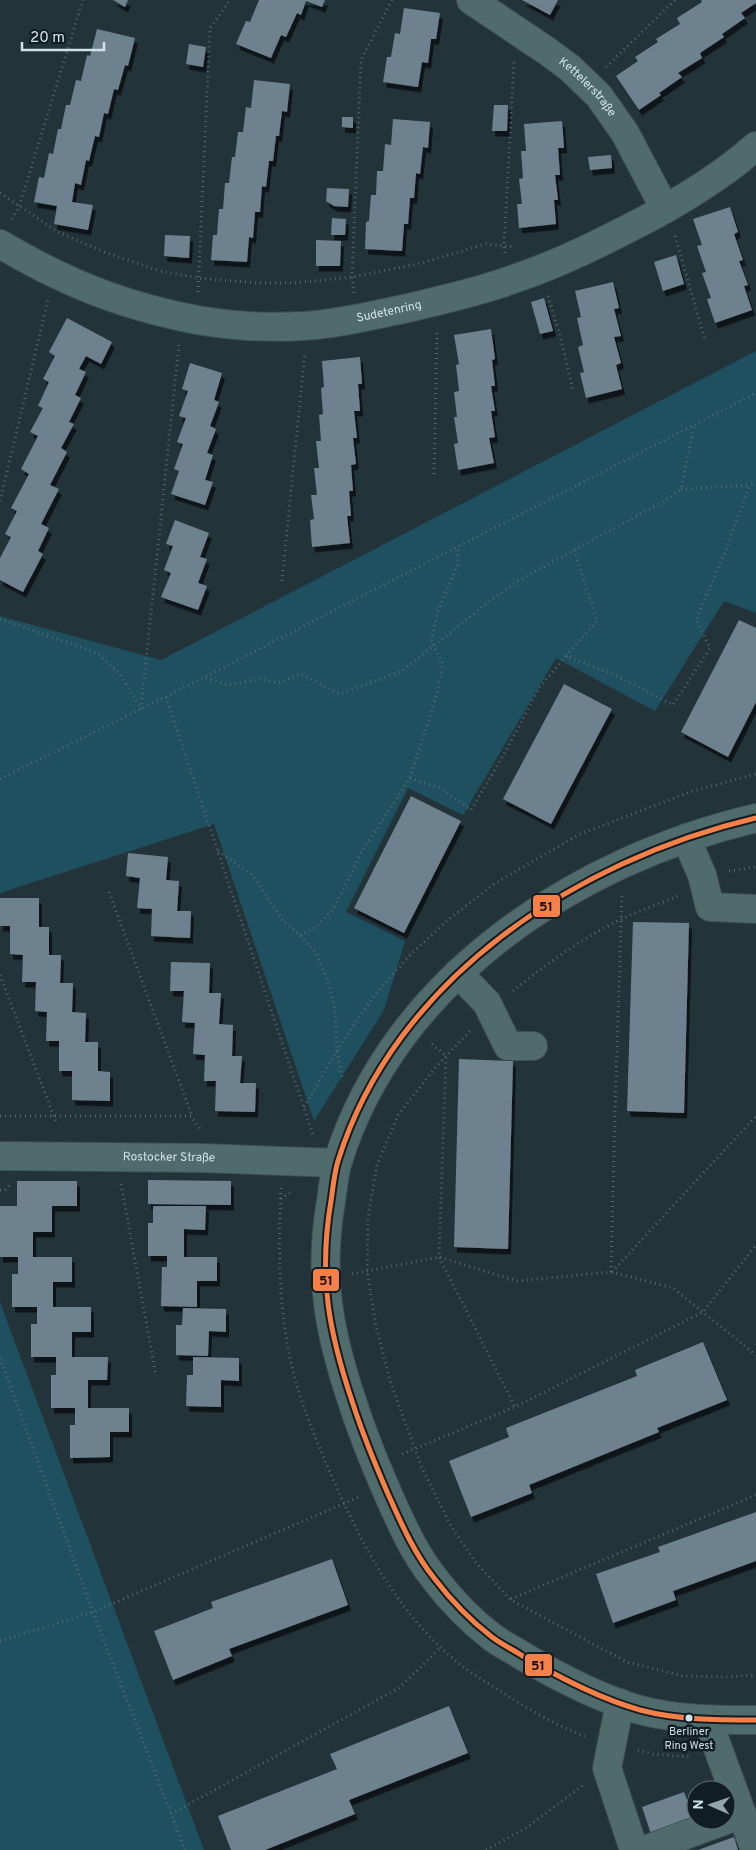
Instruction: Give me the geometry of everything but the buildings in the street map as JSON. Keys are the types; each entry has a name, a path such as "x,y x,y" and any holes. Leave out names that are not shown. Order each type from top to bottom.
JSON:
{"street":[{"name":"Kettelerstraße","path":"471,0 570,68 599,96 625,133 665,209"},
{"name":"Sudetenring","path":"5,234 57,275 128,302 189,318 246,324 304,326 357,318 431,302 510,280 541,269 582,252 665,209 703,186 756,146"},
{"path":"756,818 686,838 623,863 555,901 509,930 439,991 382,1064 358,1110 337,1163 326,1229 325,1279 330,1323 344,1377 366,1444 406,1534 434,1578 464,1612 492,1638 576,1685 620,1704 642,1711 708,1720 756,1720"},
{"path":"686,838 702,876 710,907 756,909"},
{"path":"458,973 487,1003 508,1046 533,1046"},
{"name":"Rostocker Straße","path":"0,1156 202,1158 337,1163"},
{"path":"620,1704 607,1768 634,1850"},
{"path":"708,1720 755,1850"},
{"path":"646,1850 742,1814"}],"path":[{"path":"5,234 19,207 83,0"},
{"path":"141,709 189,318 198,278 210,28 230,0"},
{"path":"357,318 352,277 361,60 392,0"},
{"path":"588,85 676,0"},
{"path":"510,280 504,246 515,30"},
{"path":"0,193 58,232 104,252 160,270 198,278 259,283 294,283 352,277 422,263 486,244 522,248"},
{"path":"665,209 674,230 705,340"},
{"path":"541,269 573,390"},
{"path":"0,501 48,298 57,275"},
{"path":"431,302 437,326 434,474"},
{"path":"282,580 305,349 304,326"},
{"path":"0,779 166,698 694,426 756,392"},
{"path":"682,489 694,426"},
{"path":"205,677 228,685 262,679 276,683 301,674 340,694 402,671 514,584 666,500 682,489 750,485 756,483"},
{"path":"566,656 613,674 673,705 710,648 696,619 725,552 750,485"},
{"path":"300,935 316,927 334,908 361,853 410,778 438,690 443,664 431,641 438,611 458,564 458,548"},
{"path":"410,778 442,789 471,810 539,688 597,621 574,550"},
{"path":"0,619 97,653 119,673 141,709"},
{"path":"166,698 314,1140"},
{"path":"218,851 253,876 283,921 300,935 316,953 329,985 335,1009 338,1051 343,1083 351,1102 358,1110"},
{"path":"611,1272 614,1111 623,863"},
{"path":"756,866 702,876 690,891 621,919 546,964 491,1011 446,1056 398,1115 377,1165 368,1217 367,1271 376,1326 390,1381 414,1449 450,1526 476,1563 511,1600 627,1662 683,1676 728,1677 756,1674"},
{"path":"109,892 194,1122"},
{"path":"0,975 56,1122"},
{"path":"410,1027 446,1056"},
{"path":"446,1056 439,1257 515,1406"},
{"path":"0,1116 191,1116"},
{"path":"611,1272 756,1116"},
{"path":"0,1642 93,1612 344,1504 298,1391 286,1336 280,1280 282,1181"},
{"path":"120,1183 156,1376"},
{"path":"376,1465 515,1406 703,1312 756,1245"},
{"path":"325,1279 439,1257 517,1281 611,1272 673,1288 756,1355"},
{"path":"0,1358 93,1612 185,1850"},
{"path":"511,1600 756,1495"},
{"path":"171,1814 399,1688 441,1647"},
{"path":"612,1743 653,1754 696,1758"},
{"path":"486,1850 526,1828 588,1781"}],"shaded area":[{"path":"756,351 756,613 724,601 655,711 556,658 463,815 408,788 346,912 405,941 384,1010 314,1121 214,824 0,893 0,616 161,660"},
{"path":"0,1302 204,1850 0,1850"}],"transit line":[{"name":"51","path":"756,818 689,837 623,864 560,897 501,937 448,983 402,1036 365,1095 338,1161 327,1229 326,1255 326,1280 332,1329 345,1378 369,1449 408,1538 427,1568 454,1602 476,1624 499,1642 564,1679 624,1705 683,1718 756,1720"}],"place":[{"name":"Berliner Ring West","path":"689,1718"}]}
